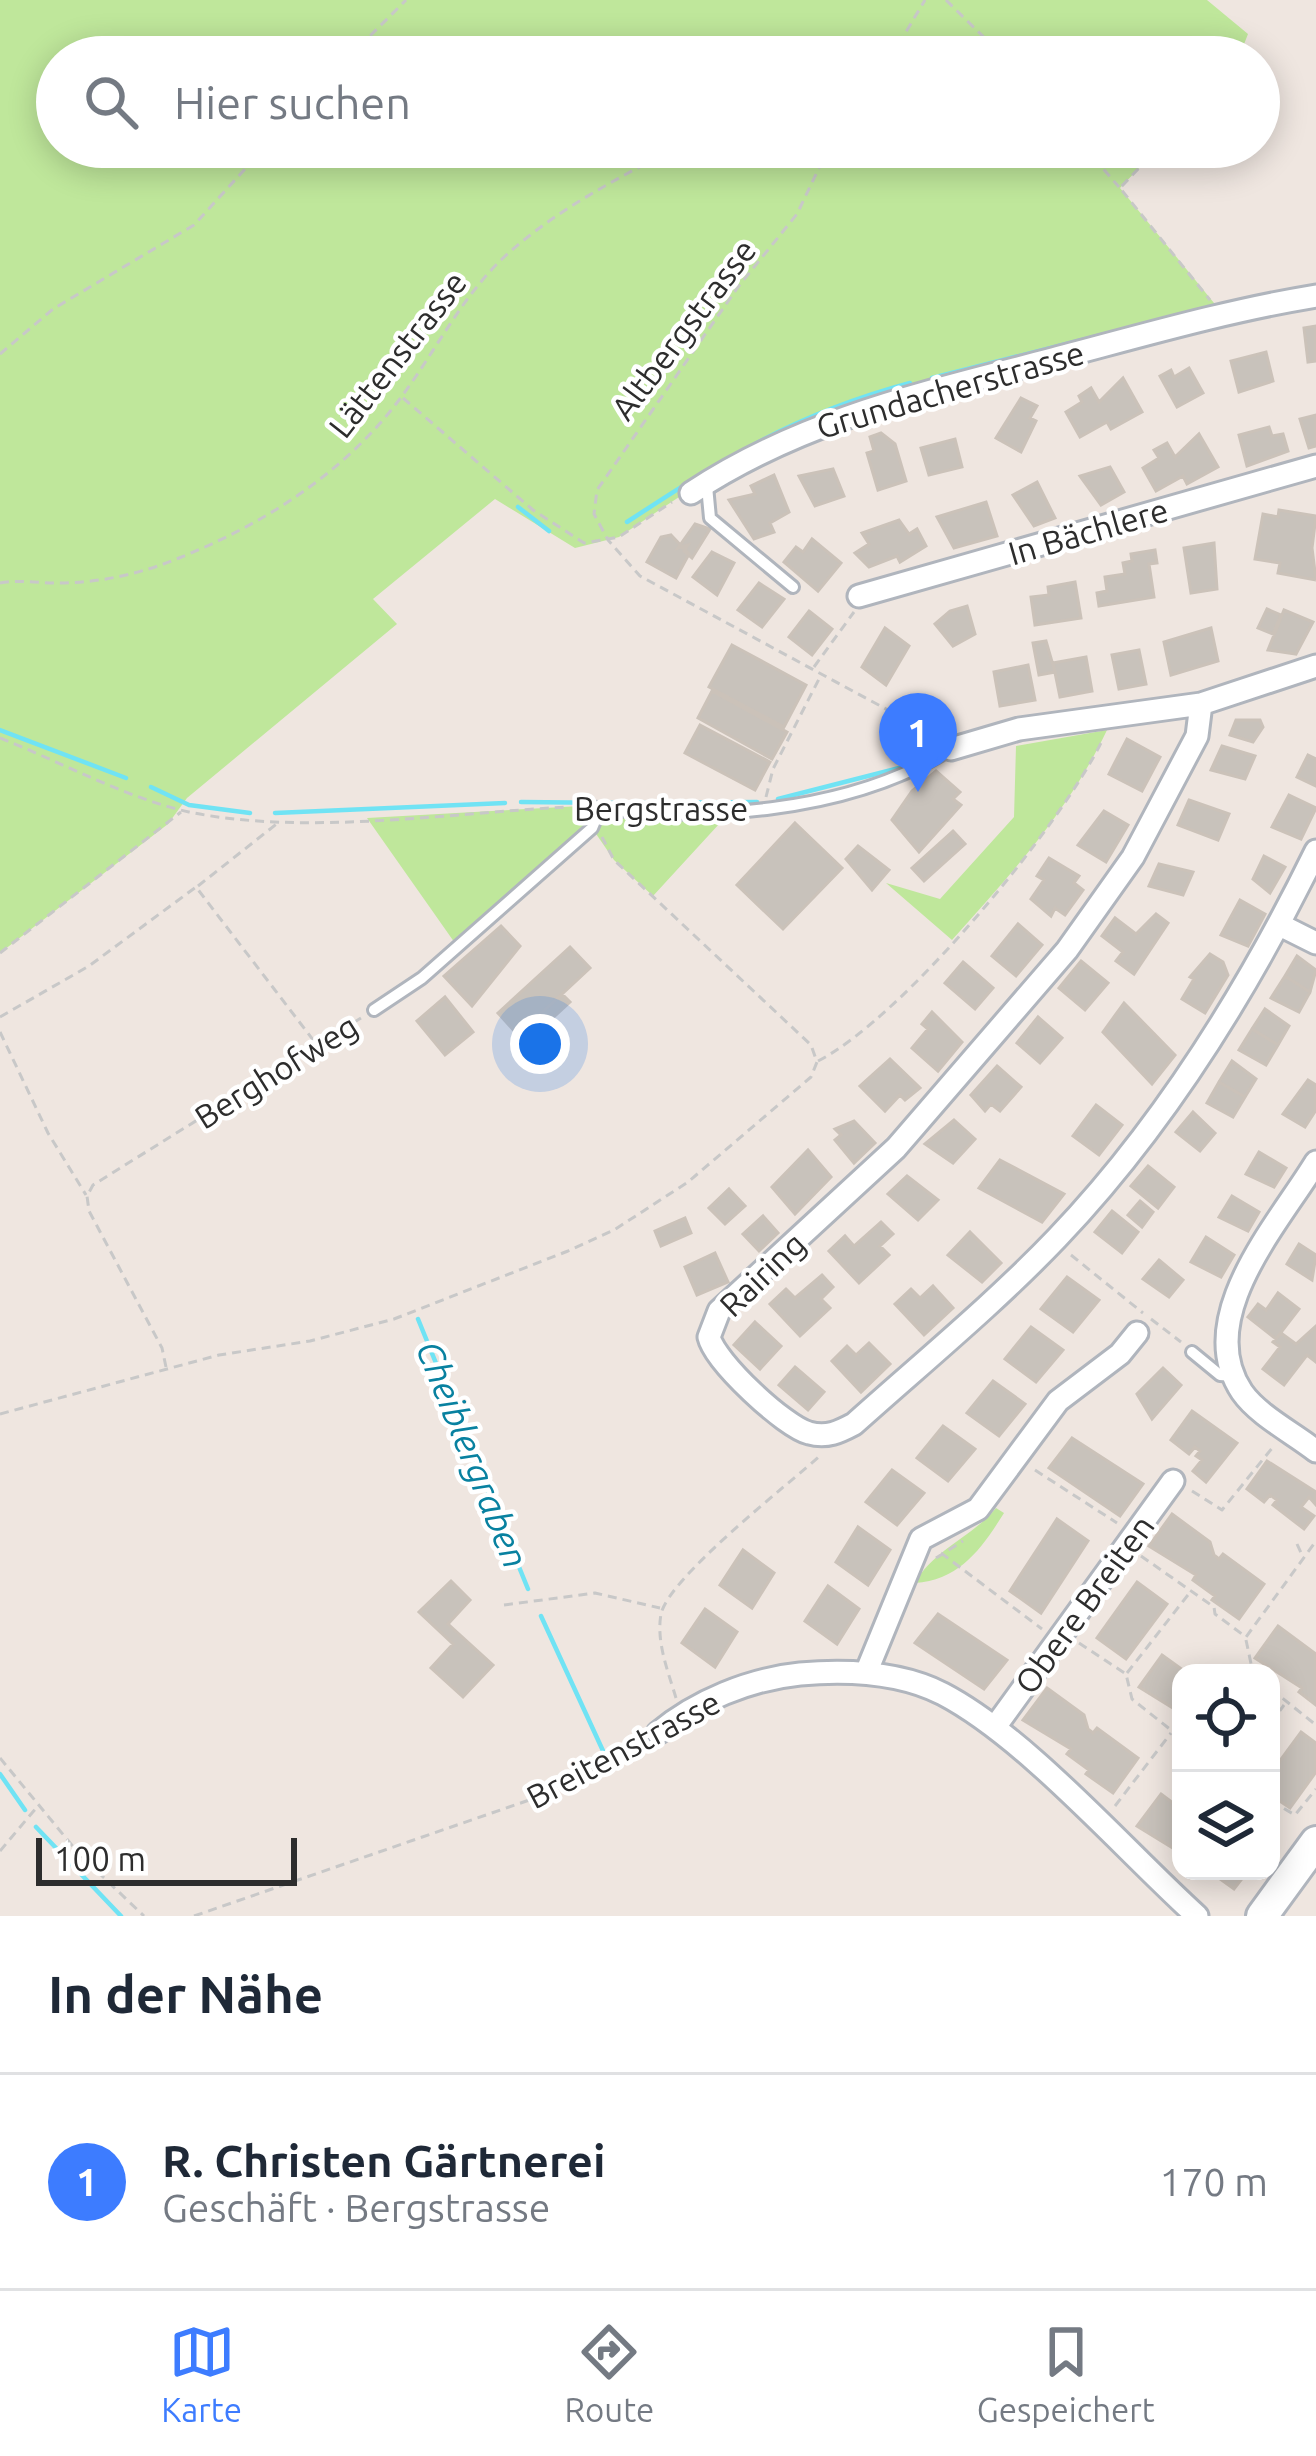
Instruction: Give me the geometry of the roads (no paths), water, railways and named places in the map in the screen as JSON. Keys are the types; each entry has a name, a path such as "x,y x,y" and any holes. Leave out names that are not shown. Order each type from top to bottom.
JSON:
{"street":[{"name":"Grundacherstrasse","path":"699,488 760,451 851,412 1223,314 1316,296"},
{"name":"In Bächlere","path":"859,596 1316,466"},
{"name":"Bergstrasse","path":"951,749 1018,730 1201,704 1316,666"},
{"name":"Rairing","path":"1201,704 1197,736 1133,857 1067,950 896,1148 712,1323 711,1344 718,1357 785,1420 808,1433 836,1433 854,1424 1054,1241 1094,1198 1221,1027 1280,925"},
{"path":"1316,850 1280,925 1316,943"},
{"path":"1316,1162 1230,1310 1227,1342 1234,1376 1247,1398 1316,1451"},
{"path":"866,1673 921,1539 978,1509 1058,1401 1120,1354 1144,1322"},
{"name":"Obere Breiten","path":"995,1727 1054,1632 1170,1485"},
{"name":"Breitenstrasse","path":"658,1733 681,1714 786,1676 866,1673 940,1692 995,1727 1198,1916"},
{"path":"1262,1916 1316,1842"}],"lane":[{"path":"699,488 710,518 793,587"},
{"name":"Bergstrasse","path":"581,806 766,808 826,797 903,773 951,749"},
{"name":"Berghofweg","path":"374,1010 422,978 592,828 600,809"},
{"path":"1192,1352 1220,1375 1234,1376"}],"waterway":[{"path":"932,378 1141,325"},
{"path":"627,522 762,440 831,409 910,383"},
{"path":"518,507 549,531"},
{"path":"0,730 126,778"},
{"path":"778,799 911,765"},
{"path":"151,787 189,805 250,813"},
{"path":"521,802 621,803"},
{"path":"640,803 757,802"},
{"path":"275,813 505,803"},
{"name":"Cheiblergraben","path":"418,1319 528,1589"},
{"name":"Cheiblergraben","path":"541,1616 604,1753"},
{"path":"0,1774 25,1810"},
{"path":"36,1827 121,1916"}],"place":[{"name":"R. Christen Gärtnerei","path":"918,792"}]}
